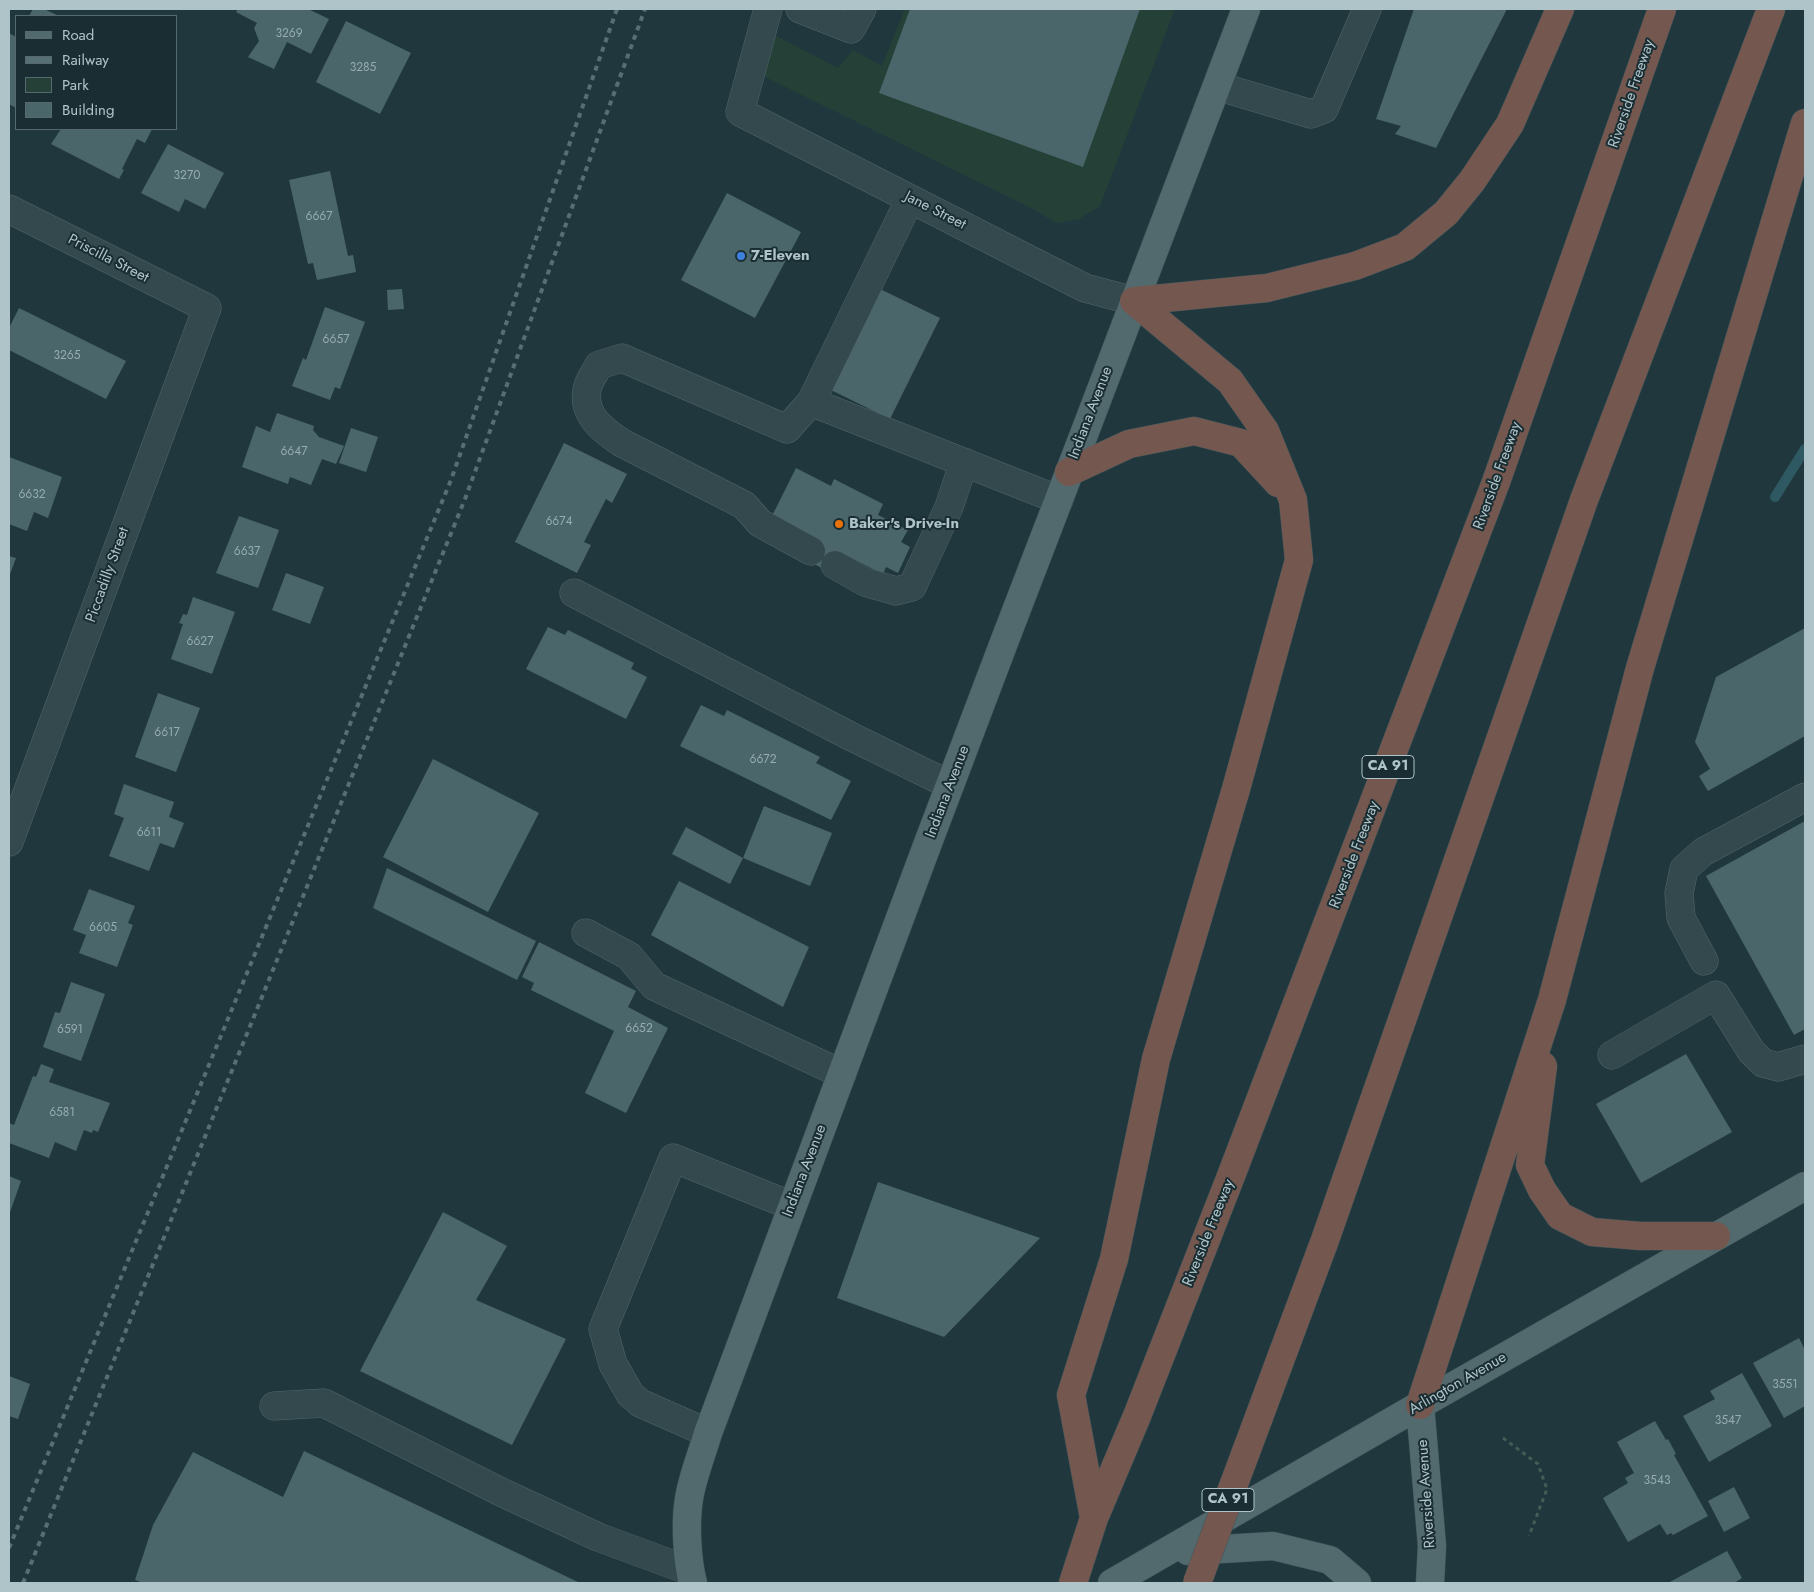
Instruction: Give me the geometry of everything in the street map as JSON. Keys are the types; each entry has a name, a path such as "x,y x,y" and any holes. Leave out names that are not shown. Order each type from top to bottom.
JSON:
{"highway":[{"path":"1134,301 1267,288 1355,266 1405,247 1446,213 1472,181 1510,124 1560,9"},
{"name":"Riverside Freeway","path":"1073,1583 1094,1518 1137,1416 1235,1167 1496,482 1662,9"},
{"name":"CA 91","path":"1197,1583 1325,1240 1584,500 1771,9"},
{"path":"1420,1405 1552,1000 1640,668 1805,123"},
{"path":"1094,1518 1071,1395 1114,1259 1156,1059 1236,789 1298,560 1293,500 1265,431 1230,381 1134,301"},
{"path":"1069,472 1129,444 1194,431 1241,443 1265,467 1293,500"},
{"path":"1552,1000 1530,1165 1546,1197 1560,1216 1592,1232 1640,1236 1716,1236"}],"main road":[{"name":"Indiana Avenue","path":"692,1577 688,1546 689,1499 708,1433 950,785 1246,9"},
{"name":"Arlington Avenue","path":"1112,1583 1805,1186"},
{"name":"Riverside Avenue","path":"1420,1405 1432,1546 1430,1583"},
{"path":"1166,1553 1273,1546 1330,1560 1357,1583"}],"street":[{"name":"Jane Street","path":"768,9 740,112 1086,288 1134,301"},
{"path":"800,9 850,29 862,9"},
{"path":"1217,86 1311,114 1324,108 1367,9"},
{"path":"811,552 760,523 744,505 622,444 603,431 593,419 587,403 588,385 599,365 622,358 787,429 810,402 910,198"},
{"name":"Priscilla Street","path":"9,209 206,308"},
{"name":"Piccadilly Street","path":"9,842 206,308"},
{"path":"810,402 1059,500"},
{"path":"835,565 864,582 896,591 912,587 949,506 964,462"},
{"path":"574,593 852,737 950,785"},
{"path":"1704,961 1681,918 1679,893 1684,869 1703,852 1805,797"},
{"path":"586,933 629,956 654,986 842,1074"},
{"path":"1612,1055 1716,995 1751,1051 1763,1063 1778,1067 1805,1058"},
{"path":"708,1433 640,1403 630,1394 613,1364 603,1329 673,1158 792,1206"},
{"path":"274,1406 324,1403 500,1492 692,1577"}],"path":[{"path":"1503,1438 1538,1464 1547,1489 1529,1536"}],"green space":[{"path":"905,9 1175,9 1100,206 1079,219 1056,223 1033,209 737,63 755,25 838,68 853,50 882,66"}],"building":[{"path":"33,9 44,9 57,15 30,15"},
{"path":"238,9 308,9 329,19 311,54 287,42 274,69 248,57 259,41 254,28 257,23 236,12"},
{"path":"910,9 1140,9 1083,167 879,93"},
{"path":"1414,9 1507,9 1436,148 1395,134 1401,126 1376,119"},
{"path":"346,21 411,53 380,114 316,82"},
{"path":"9,33 15,36 15,107 9,104"},
{"path":"60,130 152,130 145,143 137,139 119,179 51,144"},
{"path":"168,144 224,173 205,209 185,199 179,212 141,193"},
{"path":"330,171 348,256 353,255 356,272 317,280 313,263 308,264 289,180"},
{"name":"7-Eleven","path":"727,193 801,232 755,318 681,280"},
{"path":"402,289 404,309 388,310 387,290"},
{"path":"880,289 940,318 890,419 831,390"},
{"path":"325,307 365,322 340,389 335,387 330,400 292,386 303,358 306,360"},
{"path":"19,308 126,361 106,399 9,350 9,328"},
{"path":"277,413 314,426 313,430 319,437 344,446 336,464 322,459 311,485 290,477 288,484 242,467 256,426 270,432"},
{"path":"351,428 378,437 366,472 339,463"},
{"path":"564,443 627,474 612,503 606,499 584,542 591,545 577,573 515,542"},
{"path":"9,457 62,477 48,518 34,512 27,531 9,524"},
{"name":"Baker's Drive-In","path":"796,468 831,486 834,479 883,504 878,515 908,530 901,542 910,547 898,573 886,567 883,574 841,553 831,573 807,560 771,518"},
{"path":"239,516 279,530 258,588 216,573"},
{"path":"9,556 16,558 9,577"},
{"path":"286,573 324,587 310,624 272,610"},
{"path":"193,597 235,612 212,674 171,659 183,624 179,623 183,614 187,615"},
{"path":"548,627 565,635 568,630 634,663 631,669 647,677 626,719 526,669"},
{"path":"1805,628 1805,736 1708,791 1699,776 1710,769 1695,742 1716,677"},
{"path":"158,693 200,708 176,772 135,757"},
{"path":"701,705 724,716 727,710 820,757 816,763 851,781 831,820 680,746"},
{"path":"433,759 539,813 488,912 383,857"},
{"path":"124,784 174,802 169,817 184,823 174,848 160,843 149,871 109,856 124,818 114,814"},
{"path":"764,806 832,833 810,886 743,858"},
{"path":"1805,821 1805,1029 1794,1035 1706,876"},
{"path":"686,827 743,858 730,884 672,854"},
{"path":"387,868 536,941 517,980 373,908"},
{"path":"679,881 809,947 783,1007 651,935"},
{"path":"89,889 135,906 128,923 133,925 117,967 79,953 86,935 73,930"},
{"path":"539,942 636,991 628,1007 668,1028 626,1113 585,1093 614,1031 531,990 534,983 522,977"},
{"path":"71,982 105,994 81,1061 43,1047 55,1012 60,1013"},
{"path":"1686,1054 1732,1132 1641,1183 1596,1104"},
{"path":"41,1064 54,1069 49,1082 110,1103 98,1132 93,1130 92,1133 84,1130 76,1151 55,1142 49,1158 9,1143 9,1123 14,1125 33,1076 36,1077"},
{"path":"9,1176 21,1181 9,1215"},
{"path":"878,1182 1040,1238 944,1337 837,1298"},
{"path":"443,1212 507,1246 476,1300 566,1339 512,1445 360,1371"},
{"path":"1799,1338 1805,1350 1805,1406 1784,1418 1753,1363"},
{"path":"1742,1373 1772,1426 1709,1462 1683,1416 1715,1399 1710,1391"},
{"path":"9,1376 30,1384 18,1419 9,1416"},
{"path":"1655,1421 1666,1440 1668,1439 1676,1454 1674,1455 1708,1516 1673,1535 1671,1533 1667,1535 1660,1524 1628,1542 1603,1498 1628,1483 1625,1478 1634,1473 1617,1442"},
{"path":"304,1451 580,1583 143,1583 135,1580 153,1525 193,1452 283,1497"},
{"path":"1734,1487 1750,1518 1724,1532 1708,1501"},
{"path":"1727,1551 1742,1578 1737,1583 1668,1583"}],"waterway":[{"path":"1775,497 1805,449"}],"railway":[{"path":"9,1548 451,480 617,9"},
{"path":"23,1583 465,499 645,9"}],"place":[{"name":"7-Eleven","path":"741,256"},
{"name":"Baker's Drive-In","path":"839,524"}]}
